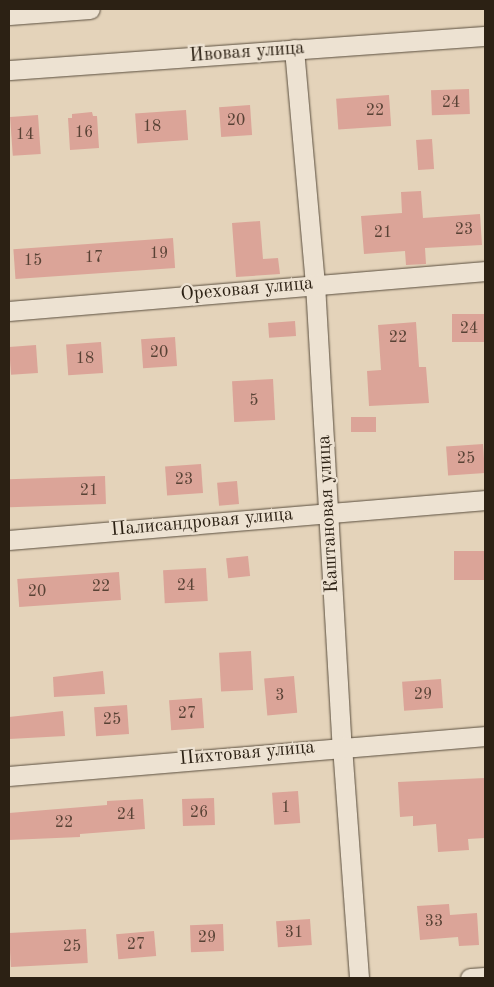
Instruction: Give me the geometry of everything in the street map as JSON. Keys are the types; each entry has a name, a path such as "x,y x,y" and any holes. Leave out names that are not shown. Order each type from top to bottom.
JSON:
{"street":[{"path":"9,14 90,9"},
{"name":"Ивовая улица","path":"9,70 485,36"},
{"name":"Каштановая улица","path":"294,49 315,284 342,746 359,978"},
{"name":"Ореховая улица","path":"9,311 485,271"},
{"name":"Палисандровая улица","path":"9,540 329,511 485,500"},
{"name":"Пихтовая улица","path":"9,776 342,746 485,736"},
{"path":"470,978 485,977"}],"building":[{"path":"469,89 470,114 432,115 431,90"},
{"path":"389,95 391,126 338,130 336,99"},
{"path":"250,105 252,135 221,137 219,107"},
{"path":"186,110 188,140 137,143 135,114"},
{"path":"92,112 93,116 97,116 99,148 70,150 68,118 72,118 72,114"},
{"path":"38,115 41,154 13,156 10,117"},
{"path":"432,139 434,169 418,170 416,140"},
{"path":"421,191 423,218 480,214 482,245 425,248 426,264 406,265 405,251 364,254 361,216 402,213 401,192"},
{"path":"260,221 263,259 278,258 280,274 236,277 232,223"},
{"path":"173,238 175,268 15,279 13,249"},
{"path":"452,314 485,314 485,342 452,342"},
{"path":"295,321 296,336 269,338 268,323"},
{"path":"416,322 419,367 426,367 429,403 369,406 367,371 381,370 378,325"},
{"path":"175,337 177,366 143,368 141,339"},
{"path":"101,342 103,373 68,375 66,344"},
{"path":"36,345 38,373 11,375 9,347"},
{"path":"273,379 275,420 234,422 232,381"},
{"path":"351,417 376,417 376,432 351,432"},
{"path":"483,444 485,473 448,476 446,447"},
{"path":"201,464 203,493 167,495 165,467"},
{"path":"105,476 106,504 10,507 9,479"},
{"path":"237,481 239,504 219,506 217,483"},
{"path":"454,551 485,551 485,580 454,580"},
{"path":"248,556 250,576 228,578 226,558"},
{"path":"206,568 208,601 165,603 163,570"},
{"path":"119,572 121,600 19,607 17,579"},
{"path":"251,651 253,690 221,692 219,653"},
{"path":"103,671 105,694 54,697 53,677"},
{"path":"294,676 297,713 267,715 264,679"},
{"path":"441,679 443,708 404,711 402,682"},
{"path":"202,698 204,728 171,730 169,700"},
{"path":"127,705 129,734 96,736 94,707"},
{"path":"63,711 65,736 9,739 9,717"},
{"path":"485,778 485,838 468,839 469,850 438,852 436,824 413,826 413,816 400,817 398,782"},
{"path":"298,791 300,823 274,825 272,793"},
{"path":"214,798 215,825 183,826 182,799"},
{"path":"143,799 145,829 80,834 80,837 9,840 9,813 107,805 107,801"},
{"path":"449,904 450,915 477,913 479,945 459,946 458,937 420,940 417,906"},
{"path":"310,919 312,945 278,947 276,921"},
{"path":"223,924 224,951 191,952 190,925"},
{"path":"86,929 88,963 11,967 9,933"},
{"path":"154,931 156,956 118,959 116,934"}]}
